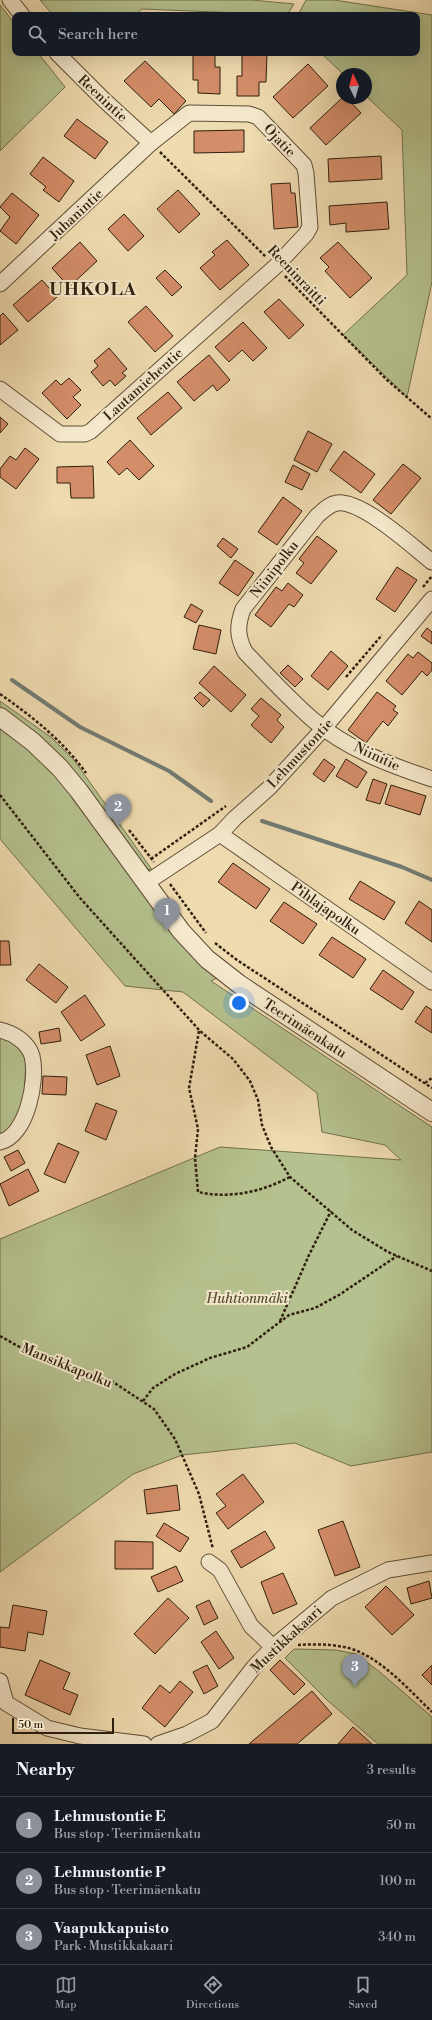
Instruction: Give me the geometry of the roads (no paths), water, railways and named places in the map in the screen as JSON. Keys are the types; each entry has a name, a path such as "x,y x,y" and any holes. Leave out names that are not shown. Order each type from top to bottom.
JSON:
{"street":[{"path":"10,0 20,12"},
{"name":"Reenintie","path":"60,56 104,100 154,140"},
{"name":"Ojatie","path":"154,140 189,113 249,114 258,117 304,165 306,173 310,227 306,234 276,266"},
{"name":"Juhanintie","path":"0,284 154,140"},
{"name":"Lautamiehentie","path":"0,389 60,434 85,434 91,431 276,266"},
{"name":"Niinipolku","path":"324,728 312,720 245,652 238,631 238,621 243,609 317,516 329,506 337,503 349,504 367,512 432,562"},
{"name":"Lehmustontie","path":"146,883 220,834 269,788 324,728 432,599"},
{"name":"Teerimäenkatu","path":"0,717 33,742 60,768 79,791 181,931 207,959 239,984 432,1112"},
{"name":"Niinitie","path":"324,728 382,761 432,779"},
{"name":"Pihlajapolku","path":"220,834 432,982"},
{"path":"0,1030 18,1037 32,1055 33,1083 28,1107 19,1127 6,1141 0,1142"},
{"path":"209,1562 220,1570 251,1626 273,1647"},
{"name":"Mustikkakaari","path":"158,1744 187,1734 212,1720 254,1667 273,1647 332,1598 388,1570 432,1563"},
{"path":"0,1681 6,1703 47,1728 80,1736 144,1744"}],"waterway":[{"path":"12,680 80,727 169,771 211,801"},
{"path":"262,821 402,867 432,880"}],"place":[{"name":"Lehmustontie P","path":"118,827"},
{"name":"Lehmustontie E","path":"167,931"},
{"name":"Vaapukkapuisto","path":"355,1687"}],"district":[{"name":"UHKOLA","path":"93,289"}],"park label":[{"name":"Huhtionmäki","path":"247,1298"}]}
